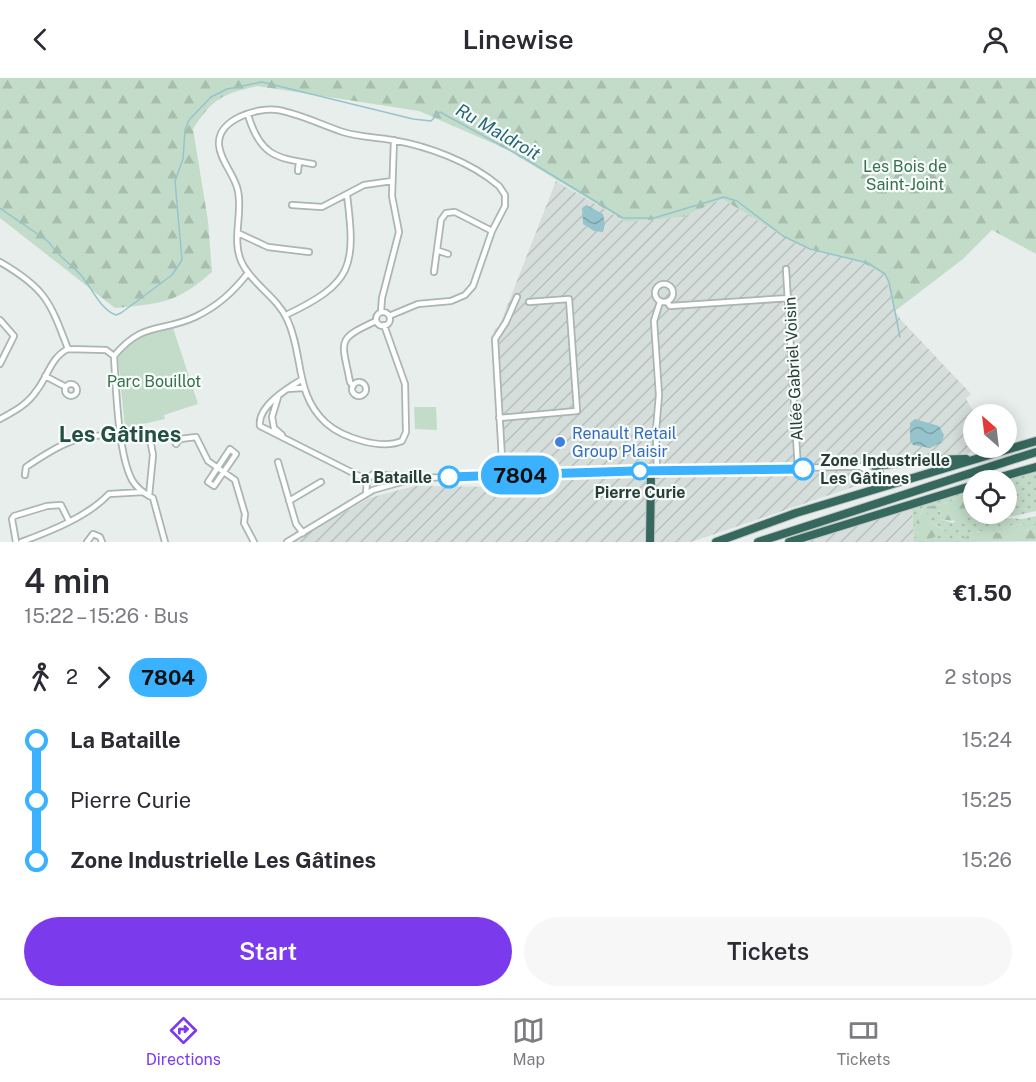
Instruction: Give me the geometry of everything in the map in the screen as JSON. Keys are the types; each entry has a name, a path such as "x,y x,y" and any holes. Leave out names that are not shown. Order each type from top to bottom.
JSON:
{"highway":[{"path":"1017,447 1036,441"},
{"path":"758,542 1036,452"},
{"path":"874,466 964,458"},
{"path":"716,542 796,513 980,458"},
{"path":"1017,471 1036,465"},
{"path":"650,542 654,473"},
{"path":"789,542 963,488"}],"street":[{"path":"376,321 384,326 405,384 406,432 402,441 394,444 362,440 337,431 314,410 303,388 297,344 286,315 248,273 238,250 240,204 238,189 220,152 219,139 223,129 233,120 264,110 282,111 342,132 394,140 447,156 499,186 505,195 505,206 492,231 473,286 465,295 452,301 418,304 389,316 381,312"},
{"path":"248,115 253,132 269,152 288,160 313,164"},
{"path":"376,321 377,315 381,312 382,298 399,232 392,181 394,140"},
{"path":"298,171 299,162"},
{"path":"292,206 322,207 364,185 392,181"},
{"path":"286,315 321,298 341,281 353,242 347,195"},
{"path":"434,272 439,251 441,220 446,213 455,212 492,231"},
{"path":"238,233 268,247 309,252"},
{"path":"439,251 448,254"},
{"path":"0,262 31,280 47,299 68,349"},
{"name":"Allée Gabriel Voisin","path":"786,269 790,298 798,470"},
{"path":"114,356 136,335 193,318 226,299 248,273"},
{"path":"502,476 495,339 506,322 517,297"},
{"path":"654,473 659,395 654,321 663,302 670,306 790,298"},
{"path":"499,418 577,411 569,299 529,302"},
{"path":"384,326 388,323 389,316"},
{"path":"0,320 14,336 0,363"},
{"path":"353,386 350,382 343,345 345,338 376,321"},
{"path":"0,419 29,400 56,357 68,349 106,350 114,356 122,436 131,479 143,492 153,498 165,542"},
{"path":"45,376 66,387"},
{"path":"301,380 279,394 260,418 260,426 317,456 351,470 367,480 373,488"},
{"path":"287,389 303,388"},
{"path":"279,394 272,417 274,428 286,439"},
{"path":"25,475 26,467 62,443 97,434 122,436"},
{"path":"176,444 180,439 196,437 205,457 239,485 245,514 244,523 254,542"},
{"path":"148,496 153,454 150,439"},
{"path":"230,449 236,454 214,486 208,482 218,468 230,449"},
{"path":"278,462 296,524 303,533"},
{"path":"351,470 415,478 798,470 874,466 881,471 876,476 861,467"},
{"path":"367,480 373,474"},
{"path":"287,542 366,495 384,480 381,475"},
{"path":"373,488 415,478"},
{"path":"289,501 321,482"},
{"path":"22,542 98,505 109,494 143,492"},
{"path":"16,542 12,519 14,516 39,508 61,505 69,520"},
{"path":"87,542 89,536 96,534 102,542"}],"shaded area":[{"path":"556,181 626,222 683,217 722,199 796,244 865,264 885,275 895,311 901,320 971,394 966,399 969,404 963,404 963,456 874,463 876,480 867,486 856,486 691,542 293,542 369,498 415,486 507,487 494,329 499,327"},
{"path":"912,508 914,542 806,542"}],"green space":[{"name":"Les Bois de Saint-Joint","path":"0,78 1036,78 1036,254 992,230 963,259 895,311 885,275 865,264 796,244 722,199 683,217 626,222 506,149 419,111 257,86 219,99 212,104 193,129 208,221 212,272 178,296 156,303 115,308 0,218"},
{"name":"Parc Bouillot","path":"173,328 198,404 164,415 165,419 125,428 118,358 128,345 141,336"},
{"path":"414,407 436,407 437,430 415,429"},
{"path":"1036,471 1036,511 1017,515 1017,476"},
{"path":"963,492 948,503 924,507 914,527 943,529 927,520 927,513 938,510 942,514 940,519 953,523 963,514 963,524 1017,524 1017,519 1036,516 1036,524 1027,530 1022,524 1002,527 999,534 988,531 974,532 961,542 914,542 912,508"},
{"path":"963,494 963,518 952,521 940,519 942,514 939,510 934,514 927,513 927,520 947,532 927,540 914,537 914,527 924,507 948,503"},
{"path":"1023,524 1027,530 1036,524 1036,541 961,542 970,533 992,529 999,534 1001,527"}],"water":[{"path":"586,205 603,214 605,224 603,232 594,231 583,224 582,208"},
{"path":"915,419 939,426 944,435 942,442 930,448 913,445 910,441 910,423"}],"waterway":[{"name":"Ru Maldroit","path":"0,208 49,242 55,251 83,278 105,308 116,315 121,313 172,275 182,260 175,181 183,159 185,130 189,120 211,97 227,89 262,82 413,119 431,121 440,112 524,158 623,218 654,218 724,197 737,201 783,236 810,249 868,263 885,274 889,282 900,337"}],"bus line":[{"name":"7804","path":"449,477 634,471 803,469"}],"place":[{"name":"Renault Retail Group Plaisir","path":"560,442"},
{"name":"Zone Industrielle Les Gâtines","path":"803,469"},
{"name":"Pierre Curie","path":"640,471"},
{"name":"La Bataille","path":"449,477"}],"district":[{"name":"Les Gâtines","path":"120,434"}]}
